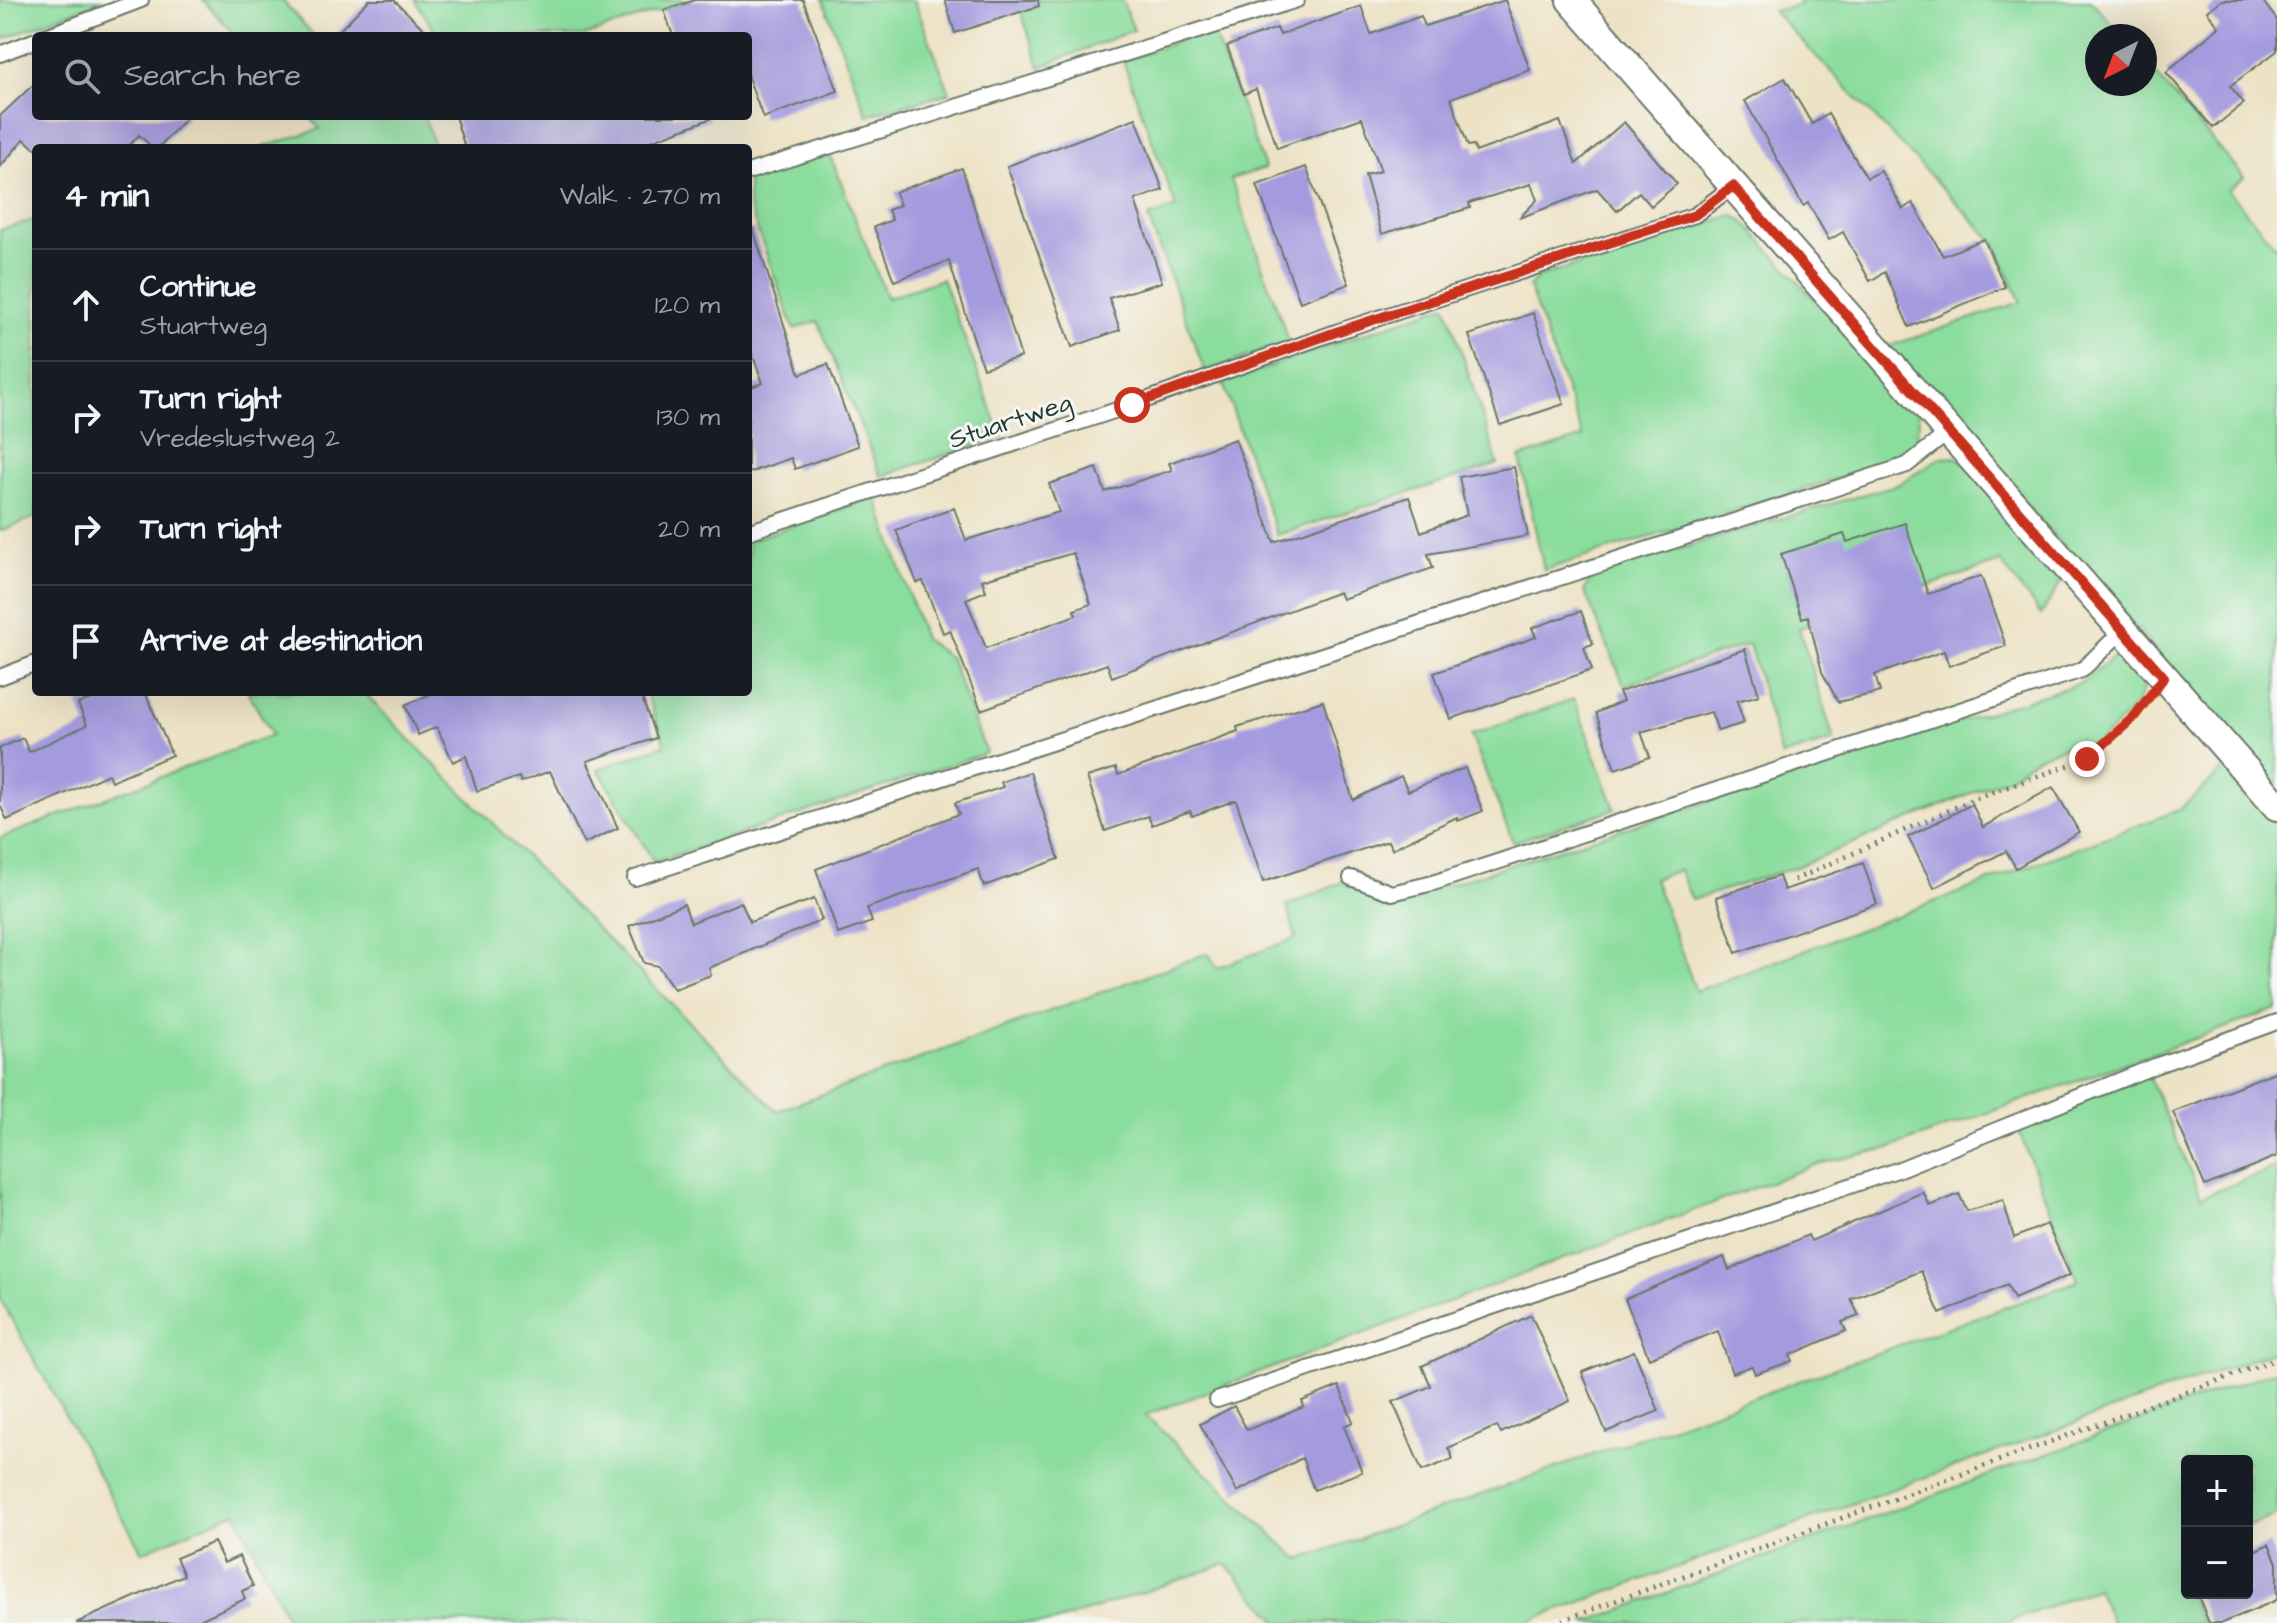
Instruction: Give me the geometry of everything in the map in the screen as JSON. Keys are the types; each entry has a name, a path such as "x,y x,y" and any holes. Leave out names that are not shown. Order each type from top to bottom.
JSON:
{"street":[{"path":"1571,0 2277,806"}],"lane":[{"path":"57,32 141,0"},
{"path":"752,171 1297,0"},
{"path":"0,54 32,42"},
{"name":"Stuartweg","path":"752,531 1132,405 1351,327 1695,215 1733,186"},
{"path":"635,878 1907,465 1949,432"},
{"path":"1351,878 1392,893 1433,883 2082,670 2123,630"},
{"path":"0,677 32,665"},
{"path":"1217,1400 1897,1170 2155,1066 2277,1022"}],"path":[{"path":"1794,880 1976,798 2087,759 2134,717 2164,677"},
{"path":"1555,1623 2277,1359"}],"green space":[{"path":"0,0 103,0 0,40"},
{"path":"203,0 282,0 310,32 232,32"},
{"path":"415,0 692,0 596,32 435,32"},
{"path":"823,0 914,0 950,93 867,115"},
{"path":"1017,0 1122,0 1134,30 1040,67"},
{"path":"1799,0 2091,0 2112,24 2085,24 2085,96 2157,96 2157,76 2244,177 2228,190 2277,248 2277,786 1886,347 2021,302 1994,242 1773,11 1801,4"},
{"path":"1212,29 1265,168 1231,179 1289,342 1205,372 1148,217 1176,207 1123,61"},
{"path":"312,120 425,120 434,144 273,144 320,129"},
{"path":"828,150 887,298 942,279 1002,437 881,476 818,321 794,329 752,215 752,172"},
{"path":"1733,215 1745,223 1912,405 1919,416 1917,442 1897,460 1544,570 1520,458 1583,437 1529,287 1539,277"},
{"path":"32,220 32,519 0,531 0,230"},
{"path":"1446,305 1498,464 1277,535 1223,383"},
{"path":"1955,457 1966,463 2061,582 2041,615 2001,562 1799,628 1834,740 1781,756 1749,644 1624,685 1584,590 1594,574 1899,484 1940,458"},
{"path":"876,497 924,639 950,658 986,753 654,862 598,769 665,745 647,696 752,696 752,540"},
{"path":"2113,657 2134,665 2143,676 2143,689 2137,702 2086,753 2065,746 2037,757 2009,777 1799,866 1692,900 1679,870 1654,879 1696,991 2179,810 2226,767 2277,825 2277,1009 1890,1148 1818,1164 1145,1415 1299,1560 2078,1281 2016,1124 2149,1076 2201,1197 2277,1167 2277,1350 1523,1623 1280,1623 1226,1564 1052,1623 289,1623 236,1512 142,1552 0,1299 0,838 272,735 250,696 367,696 777,1111 1208,953 1217,968 1296,938 1287,906 1342,882 1384,905 2081,683"},
{"path":"1574,699 1615,809 1513,842 1471,735"},
{"path":"2277,1370 2277,1515 2253,1525 2253,1455 2181,1455 2181,1554 2174,1557 2181,1574 2181,1599 2192,1599 2202,1623 2112,1623 2097,1588 2005,1623 1584,1623"}],"building":[{"path":"369,0 394,0 427,32 338,32"},
{"path":"695,0 803,0 838,91 763,118 752,88 752,32 672,32 664,10"},
{"path":"945,0 1038,0 1039,6 955,33"},
{"path":"1505,0 1530,70 1451,98 1468,146 1474,145 1476,152 1560,121 1576,164 1624,122 1677,184 1651,206 1639,192 1617,211 1597,189 1519,218 1537,200 1531,184 1469,203 1470,208 1382,234 1365,175 1381,171 1362,118 1277,148 1256,89 1244,94 1227,46 1277,28 1280,35 1361,6 1371,34 1421,16 1425,26"},
{"path":"2222,0 2262,0 2277,20 2277,51 2230,86 2244,103 2213,128 2166,72 2219,27 2207,11"},
{"path":"1785,78 1812,124 1828,114 1867,178 1881,171 1903,209 1913,203 1943,256 1984,239 2005,287 1909,327 1885,272 1870,281 1843,232 1829,240 1808,203 1803,206 1745,101"},
{"path":"32,86 32,120 184,120 162,144 149,144 139,135 131,144 32,146 24,139 0,167 0,116"},
{"path":"1136,118 1163,190 1135,200 1162,282 1109,298 1120,330 1072,347 1007,166"},
{"path":"456,120 707,120 643,144 464,144"},
{"path":"1306,167 1349,284 1300,302 1257,185"},
{"path":"962,168 1021,357 983,368 949,261 894,281 874,227 892,220 888,210 900,205 895,192"},
{"path":"752,229 800,374 828,364 858,446 795,469 791,458 752,472 752,387 763,383 752,354"},
{"path":"1533,313 1564,404 1500,425 1469,335"},
{"path":"1235,439 1274,542 1409,497 1421,532 1467,515 1459,477 1514,467 1528,536 1428,554 1433,568 1342,599 1339,592 1112,677 1107,664 981,710 950,630 943,633 923,581 917,583 896,530 954,508 966,540 1059,512 1049,484 1097,468 1105,492 1172,470 1169,463","holes":["1073,553 1091,604 1074,610 1076,615 986,648 966,599 986,591 982,580"]},
{"path":"1905,523 1928,594 1981,576 2006,646 1949,666 1944,651 1875,675 1880,692 1838,702 1822,672 1808,616 1802,618 1781,554 1844,534 1847,542"},
{"path":"1581,611 1593,644 1584,647 1592,670 1451,719 1434,673 1536,637 1532,628"},
{"path":"1745,649 1759,695 1737,701 1744,723 1718,731 1711,712 1641,732 1650,757 1615,769 1596,713 1623,701 1619,692"},
{"path":"97,696 147,696 172,755 111,781 108,774 7,820 0,805 0,748 23,738 29,752 87,725 78,704"},
{"path":"426,696 641,696 656,738 587,761 618,828 584,844 550,771 521,782 519,777 477,791 466,756 453,762 437,727 418,735 405,705"},
{"path":"1323,701 1353,800 1401,776 1408,791 1465,768 1483,811 1458,821 1457,817 1392,849 1388,841 1263,882 1236,800 1192,816 1190,811 1152,825 1148,816 1105,831 1087,777 1116,768 1118,775 1238,731 1237,727"},
{"path":"1030,772 1059,859 984,886 978,869 867,908 872,922 838,934 816,869 959,814 955,803 1003,787 1001,782"},
{"path":"2053,787 2079,832 2016,868 2006,851 1934,888 1908,837 1972,804 1983,827"},
{"path":"1863,863 1877,904 1736,953 1716,897 1779,876 1784,890"},
{"path":"814,899 822,920 709,968 711,975 674,989 658,966 644,963 629,926 684,904 691,923 741,902 750,922"},
{"path":"2277,1071 2277,1156 2205,1186 2173,1112"},
{"path":"1923,1192 1930,1206 1959,1194 1967,1211 2003,1200 2014,1238 2047,1224 2070,1275 2014,1299 2007,1285 1940,1314 1921,1271 1851,1299 1859,1316 1842,1322 1846,1331 1790,1355 1792,1361 1755,1374 1752,1366 1732,1373 1718,1331 1649,1358 1625,1299 1724,1257 1729,1270 1808,1235 1811,1241"},
{"path":"1531,1315 1570,1401 1501,1433 1497,1426 1448,1448 1453,1459 1422,1471 1393,1402 1431,1386 1422,1366"},
{"path":"1634,1351 1659,1411 1606,1432 1582,1372"},
{"path":"1339,1386 1353,1422 1344,1426 1362,1472 1314,1490 1302,1458 1237,1492 1200,1424 1234,1406 1247,1430 1304,1407 1302,1401"},
{"path":"214,1542 224,1563 239,1556 253,1586 242,1591 245,1599 193,1623 76,1623 184,1575 176,1558"},
{"path":"2269,1544 2277,1563 2277,1600 2222,1623 2209,1623 2199,1599 2253,1599 2253,1551"}],"route":[{"path":"1132,405 1336,332 1695,215 1733,186 2164,677 2134,717 2087,759"}]}
